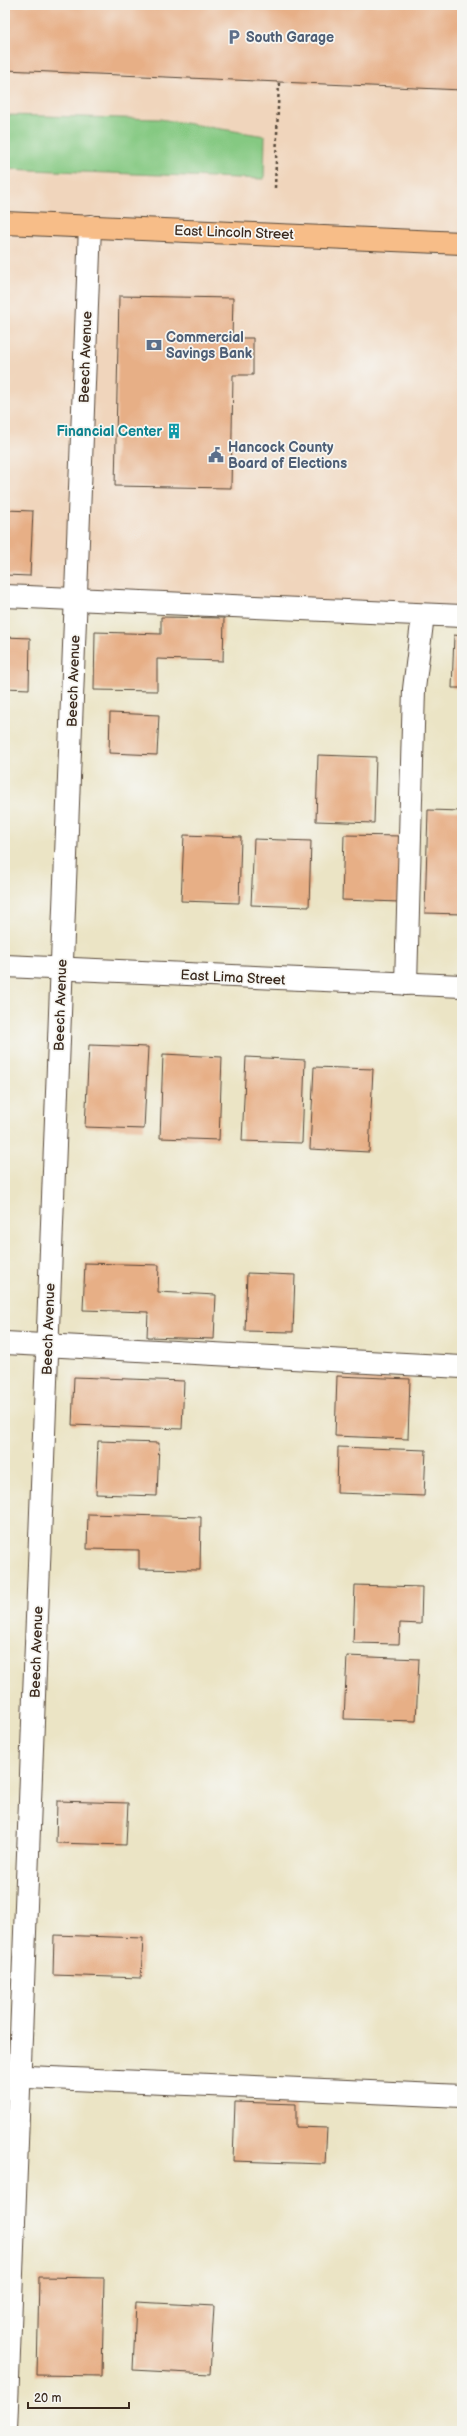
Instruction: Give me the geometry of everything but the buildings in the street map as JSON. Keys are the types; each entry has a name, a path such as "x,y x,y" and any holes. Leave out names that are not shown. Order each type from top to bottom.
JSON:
{"main road":[{"name":"East Lincoln Street","path":"5,223 462,243"}],"street":[{"name":"Beech Avenue","path":"6,2431 12,2076 47,1345 90,226"},
{"path":"5,596 462,616"},
{"path":"406,984 414,689 423,615"},
{"name":"East Lima Street","path":"5,966 462,986"},
{"path":"5,1343 462,1366"},
{"path":"12,2076 462,2096"}],"path":[{"path":"275,188 278,82"}],"shaded area":[{"path":"5,5 462,5 462,616 5,594"}],"green space":[{"path":"5,115 160,119 265,136 264,179 5,169"}],"place":[{"name":"South Garage","path":"234,37"},
{"name":"Commercial Savings Bank","path":"154,345"},
{"name":"Financial Center","path":"174,431"},
{"name":"Hancock County Board of Elections","path":"216,455"}]}
